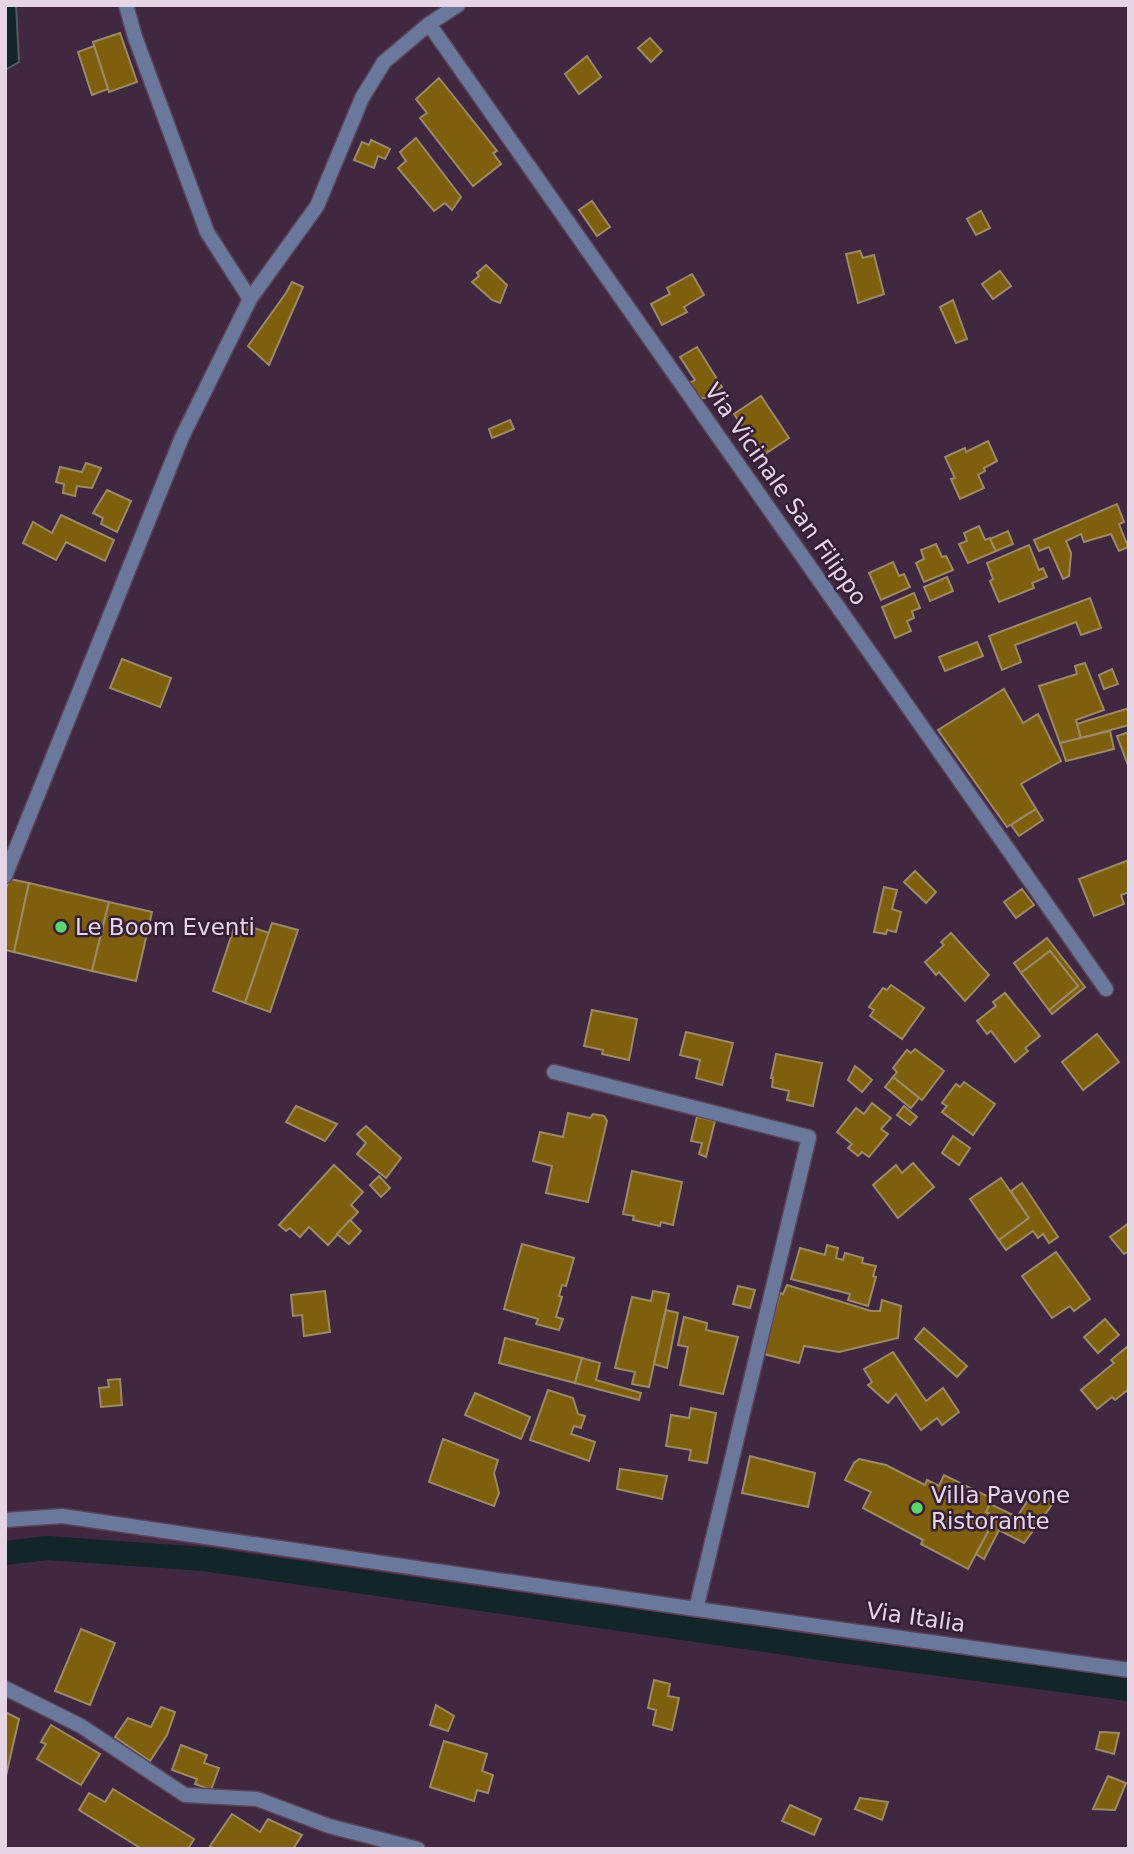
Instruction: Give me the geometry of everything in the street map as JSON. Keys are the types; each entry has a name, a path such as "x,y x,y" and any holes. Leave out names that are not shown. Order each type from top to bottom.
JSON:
{"street":[{"path":"126,5 207,232 250,299"},
{"path":"5,876 182,437 250,299 317,206 362,98 384,62 429,24 457,5"},
{"name":"Via Vicinale San Filippo","path":"429,24 1107,989"},
{"path":"554,1072 808,1137 696,1609"},
{"name":"Via Italia","path":"5,1520 62,1516 1129,1670"},
{"path":"5,1688 81,1726 185,1795 257,1799 329,1826 418,1849"}],"shaded area":[{"path":"5,5 16,5 19,62 5,70"}],"building":[{"path":"120,33 137,82 109,92 93,42"},
{"path":"650,38 662,51 651,62 638,48"},
{"path":"94,46 108,89 92,95 78,52"},
{"path":"587,56 601,77 579,94 565,74"},
{"path":"439,78 497,151 493,153 501,164 473,186 420,118 427,113 416,99"},
{"path":"416,138 461,197 452,210 445,203 434,211 398,168 406,161 400,152"},
{"path":"371,140 390,149 385,159 378,156 374,168 354,160 362,142 369,145"},
{"path":"592,201 610,227 597,236 579,210"},
{"path":"981,211 990,228 976,235 967,219"},
{"path":"860,251 863,258 874,255 884,294 858,303 846,254"},
{"path":"486,265 507,285 500,303 492,300 472,282"},
{"path":"1000,271 1011,286 993,299 982,284"},
{"path":"692,274 704,295 684,307 687,312 662,325 651,304 670,294 667,288"},
{"path":"292,282 303,287 269,365 248,346"},
{"path":"953,300 967,339 956,343 940,307"},
{"path":"697,347 722,387 706,398 696,398 688,384 695,380 680,357"},
{"path":"761,396 789,438 762,456 734,414"},
{"path":"510,420 514,429 492,438 489,429"},
{"path":"988,441 997,461 978,475 984,488 960,499 951,479 955,478 945,457 965,448 966,452"},
{"path":"86,463 101,468 92,488 77,486 75,496 63,493 64,484 56,482 60,467 82,472"},
{"path":"107,490 131,501 117,532 101,524 103,518 93,513"},
{"path":"1117,504 1124,522 1119,524 1128,547 1119,551 1111,534 1084,542 1081,534 1066,541 1071,553 1069,576 1063,579 1049,547 1039,551 1034,540"},
{"path":"61,515 114,540 105,561 66,542 56,560 23,543 33,522 52,533"},
{"path":"979,526 985,540 990,538 996,551 968,563 959,544 967,541 964,533"},
{"path":"1008,531 1013,544 996,551 990,539"},
{"path":"936,544 953,570 924,582 916,563 924,559 921,550"},
{"path":"1029,545 1039,570 1043,568 1047,577 1032,583 1034,588 999,602 990,581 993,579 987,563"},
{"path":"893,562 899,576 904,574 910,587 881,600 869,573"},
{"path":"947,577 953,591 930,601 924,587"},
{"path":"914,593 920,608 912,611 914,618 907,621 911,631 895,638 882,607"},
{"path":"1090,598 1101,628 1081,635 1076,622 1015,645 1021,662 1002,670 989,636"},
{"path":"977,642 983,656 945,671 939,657"},
{"path":"122,659 171,678 160,707 110,688"},
{"path":"1085,663 1104,710 1076,720 1081,738 1060,743 1039,686 1077,674 1075,666"},
{"path":"1112,669 1118,684 1104,689 1099,675"},
{"path":"1004,689 1023,723 1038,714 1061,761 1021,784 1036,809 1007,827 938,730"},
{"path":"1129,708 1129,725 1081,738 1077,724"},
{"path":"1110,731 1114,749 1066,761 1060,743"},
{"path":"1129,732 1129,768 1117,736"},
{"path":"1036,809 1043,820 1019,836 1011,825"},
{"path":"1129,860 1129,892 1121,895 1124,904 1094,916 1079,879"},
{"path":"915,871 936,892 926,903 904,882"},
{"path":"10,879 29,883 14,952 5,950 5,890"},
{"name":"Le Boom Eventi","path":"29,883 109,902 92,971 14,952"},
{"path":"884,887 897,890 892,909 901,912 896,932 887,930 886,934 874,932"},
{"path":"1022,889 1034,905 1016,918 1004,902"},
{"path":"109,902 152,912 136,981 92,971"},
{"path":"236,922 269,933 245,1003 213,991"},
{"path":"272,923 298,930 270,1012 245,1003"},
{"path":"951,933 989,975 965,1001 939,972 936,975 925,962 944,945 941,942"},
{"path":"1047,938 1085,987 1052,1014 1049,1010 1078,986 1050,951 1021,973 1014,963"},
{"path":"1050,951 1078,986 1049,1010 1021,973"},
{"path":"891,985 924,1008 902,1039 870,1016 874,1010 869,1007 883,988 887,990"},
{"path":"1005,993 1040,1036 1025,1048 1028,1051 1015,1062 991,1031 987,1034 977,1021 996,1006 993,1002"},
{"path":"592,1010 637,1019 629,1060 602,1054 603,1050 584,1046"},
{"path":"686,1032 733,1043 722,1085 696,1078 700,1060 680,1055"},
{"path":"1097,1034 1119,1062 1083,1090 1062,1062"},
{"path":"915,1049 944,1071 922,1100 893,1077 897,1072 893,1068 907,1050 911,1053"},
{"path":"776,1054 822,1063 813,1106 787,1100 789,1091 772,1087"},
{"path":"855,1066 872,1080 862,1092 848,1080"},
{"path":"893,1077 919,1098 911,1108 885,1087"},
{"path":"964,1082 995,1104 973,1135 942,1112 947,1106 942,1103 956,1084 960,1087"},
{"path":"872,1103 891,1118 881,1129 888,1134 869,1157 862,1152 858,1156 848,1148 852,1144 837,1132 856,1108 864,1114"},
{"path":"296,1106 337,1124 325,1141 286,1122"},
{"path":"904,1106 917,1117 910,1125 897,1115"},
{"path":"568,1113 590,1118 593,1114 604,1116 607,1121 588,1202 546,1193 552,1166 533,1161 540,1132 563,1137"},
{"path":"697,1117 715,1121 706,1157 699,1154 702,1143 691,1141"},
{"path":"366,1126 401,1158 386,1178 357,1154 366,1143 357,1134"},
{"path":"953,1136 970,1148 959,1165 942,1153"},
{"path":"913,1163 934,1187 898,1218 873,1185 896,1165 902,1173"},
{"path":"334,1165 363,1192 351,1205 358,1212 328,1245 309,1227 300,1237 290,1228 286,1231 279,1225"},
{"path":"632,1171 682,1182 673,1225 661,1222 660,1226 633,1220 634,1216 623,1214"},
{"path":"379,1176 390,1188 381,1197 370,1185"},
{"path":"1001,1178 1029,1218 999,1240 970,1199"},
{"path":"1022,1183 1058,1237 1049,1243 1043,1234 1038,1238 1033,1231 1006,1250 999,1240 1029,1218 1011,1191"},
{"path":"350,1220 361,1231 349,1244 337,1234"},
{"path":"1129,1223 1129,1251 1124,1254 1110,1237"},
{"path":"522,1244 574,1258 566,1286 562,1285 559,1296 562,1297 556,1317 563,1319 559,1330 536,1324 538,1319 504,1309"},
{"path":"827,1245 838,1248 836,1258 843,1260 845,1253 863,1258 862,1263 876,1266 873,1276 876,1277 868,1306 848,1300 850,1294 791,1279 800,1248 825,1255"},
{"path":"1056,1252 1090,1299 1074,1311 1070,1306 1052,1318 1022,1276"},
{"path":"787,1285 871,1311 880,1311 882,1300 901,1306 898,1338 839,1352 804,1346 799,1363 764,1354 780,1293 783,1294"},
{"path":"738,1286 755,1290 750,1308 733,1304"},
{"path":"325,1291 330,1332 304,1336 302,1315 293,1316 291,1295"},
{"path":"653,1291 669,1294 649,1387 632,1384 635,1372 615,1368 632,1297 651,1301"},
{"path":"666,1310 678,1313 667,1368 654,1364"},
{"path":"684,1317 707,1323 706,1330 738,1337 723,1394 680,1385 688,1347 678,1345"},
{"path":"1105,1319 1119,1335 1098,1353 1084,1337"},
{"path":"924,1328 967,1366 957,1377 915,1339"},
{"path":"505,1338 582,1358 575,1383 499,1363"},
{"path":"1127,1347 1129,1389 1115,1400 1112,1397 1097,1409 1081,1390 1114,1363 1111,1360"},
{"path":"893,1352 926,1401 943,1388 959,1412 942,1425 937,1418 921,1430 896,1394 888,1403 868,1385 872,1382 864,1369"},
{"path":"582,1358 600,1363 596,1380 641,1393 639,1400 575,1383"},
{"path":"120,1379 122,1405 101,1407 99,1388 109,1387 108,1380"},
{"path":"548,1390 573,1398 578,1414 585,1416 581,1428 574,1426 571,1434 595,1442 589,1461 530,1440"},
{"path":"475,1393 530,1417 521,1439 465,1415"},
{"path":"691,1408 716,1413 707,1463 689,1460 691,1450 666,1446 671,1415 689,1418"},
{"path":"443,1439 498,1460 494,1473 499,1493 494,1506 429,1482"},
{"path":"750,1456 815,1473 808,1507 742,1493"},
{"path":"859,1459 886,1465 925,1485 927,1480 939,1486 944,1475 993,1499 986,1512 996,1517 968,1569 921,1544 923,1540 863,1508 871,1492 845,1480"},
{"path":"620,1469 667,1476 662,1499 617,1489"},
{"path":"1034,1491 1054,1502 1024,1543 999,1530 984,1559 976,1554 996,1517 986,1512 990,1504 1017,1517"},
{"path":"81,1629 115,1643 90,1705 55,1691"},
{"path":"654,1680 670,1684 668,1696 679,1698 672,1730 653,1725 656,1710 648,1708"},
{"path":"436,1705 454,1716 448,1731 430,1725"},
{"path":"161,1707 175,1712 167,1735 150,1761 115,1737 128,1718 151,1727"},
{"path":"5,1712 19,1719 5,1780"},
{"path":"51,1725 100,1754 81,1785 37,1759 46,1744 41,1742"},
{"path":"1100,1732 1119,1733 1114,1754 1096,1749"},
{"path":"444,1741 487,1754 482,1771 493,1775 488,1793 477,1790 474,1801 430,1787"},
{"path":"181,1745 207,1755 204,1763 219,1768 211,1790 195,1784 197,1779 172,1770"},
{"path":"1108,1776 1126,1783 1115,1810 1093,1809"},
{"path":"113,1789 194,1839 188,1849 142,1849 79,1810 89,1793 105,1802"},
{"path":"860,1798 888,1802 882,1820 855,1809"},
{"path":"790,1805 821,1819 814,1835 782,1821"},
{"path":"232,1814 260,1832 268,1819 302,1835 293,1849 214,1849 210,1846"}],"waterway":[{"path":"5,1553 47,1548 204,1559 841,1651 1129,1689"}],"place":[{"name":"Le Boom Eventi","path":"61,927"},
{"name":"Villa Pavone Ristorante","path":"917,1508"}]}
